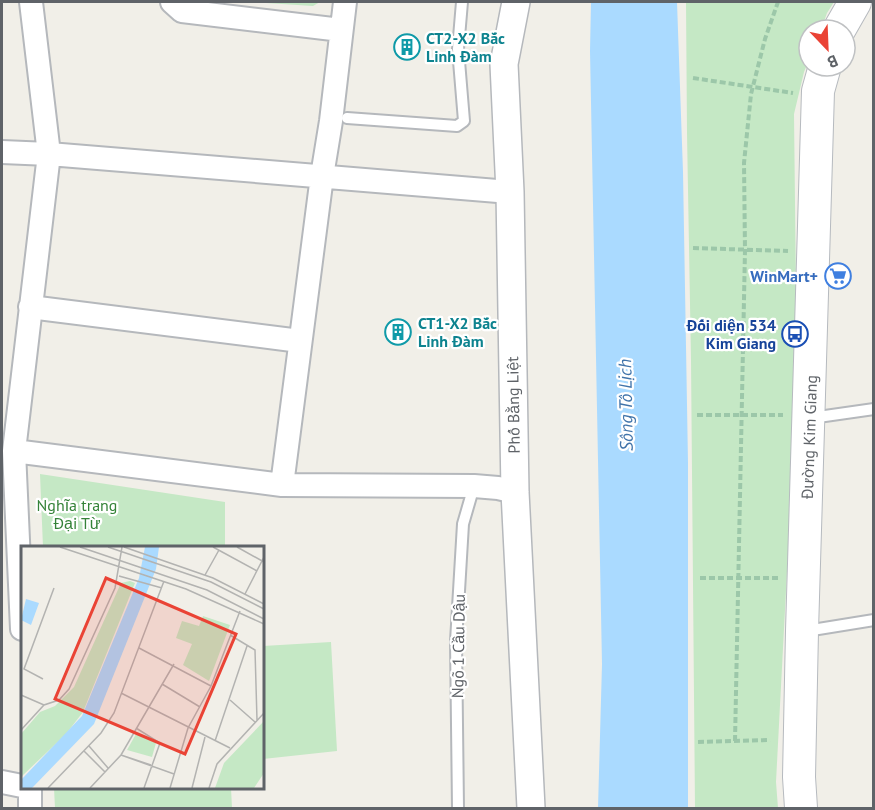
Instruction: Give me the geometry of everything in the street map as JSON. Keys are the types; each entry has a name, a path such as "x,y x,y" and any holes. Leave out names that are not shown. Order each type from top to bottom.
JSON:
{"main road":[{"path":"846,18 855,2"},
{"name":"Đường Kim Giang","path":"801,808 799,777 802,631 801,417 818,91 822,78"}],"street":[{"path":"21,604 15,451 49,154 31,2"},
{"path":"172,2 182,11 341,30"},
{"path":"282,485 345,2"},
{"name":"Phố Bằng Liệt","path":"516,2 504,64 510,192 515,492 531,808"},
{"path":"2,152 510,192"},
{"path":"30,307 300,341"},
{"path":"15,451 282,485 474,486 515,492"},
{"path":"2,782 21,786"},
{"path":"30,789 30,808"}],"lane":[{"path":"347,118 457,126 464,121 459,49 462,2"},
{"path":"801,417 873,409"},
{"name":"Ngõ 1 Cầu Dậu","path":"458,808 456,640 463,524 474,486"},
{"path":"802,631 873,620"}],"path":[{"path":"735,741 745,250 744,163 753,87 765,39 778,2"},
{"path":"693,78 796,94"},
{"path":"693,248 792,251"},
{"path":"697,415 801,417"},
{"path":"700,578 784,578"},
{"path":"698,742 770,740"}],"green space":[{"path":"249,2 320,2 313,6"},
{"path":"686,2 834,2 825,18 797,18 797,78 803,78 794,114 797,380 776,782 778,808 695,808"},
{"name":"Nghĩa trang Đại Từ","path":"40,474 225,502 225,546 43,546"},
{"path":"331,642 337,751 264,759 264,646"},
{"path":"54,789 231,789 232,808 55,808"}],"water":[{"name":"Sông Tô Lịch","path":"591,2 677,2 683,172 688,463 688,808 598,808 602,664 590,51"}],"place":[{"name":"CT2-X2 Bắc Linh Đàm","path":"407,47"},
{"name":"WinMart+","path":"838,276"},
{"name":"CT1-X2 Bắc Linh Đàm","path":"398,332"},
{"name":"Đối diện 534 Kim Giang","path":"795,334"}]}
